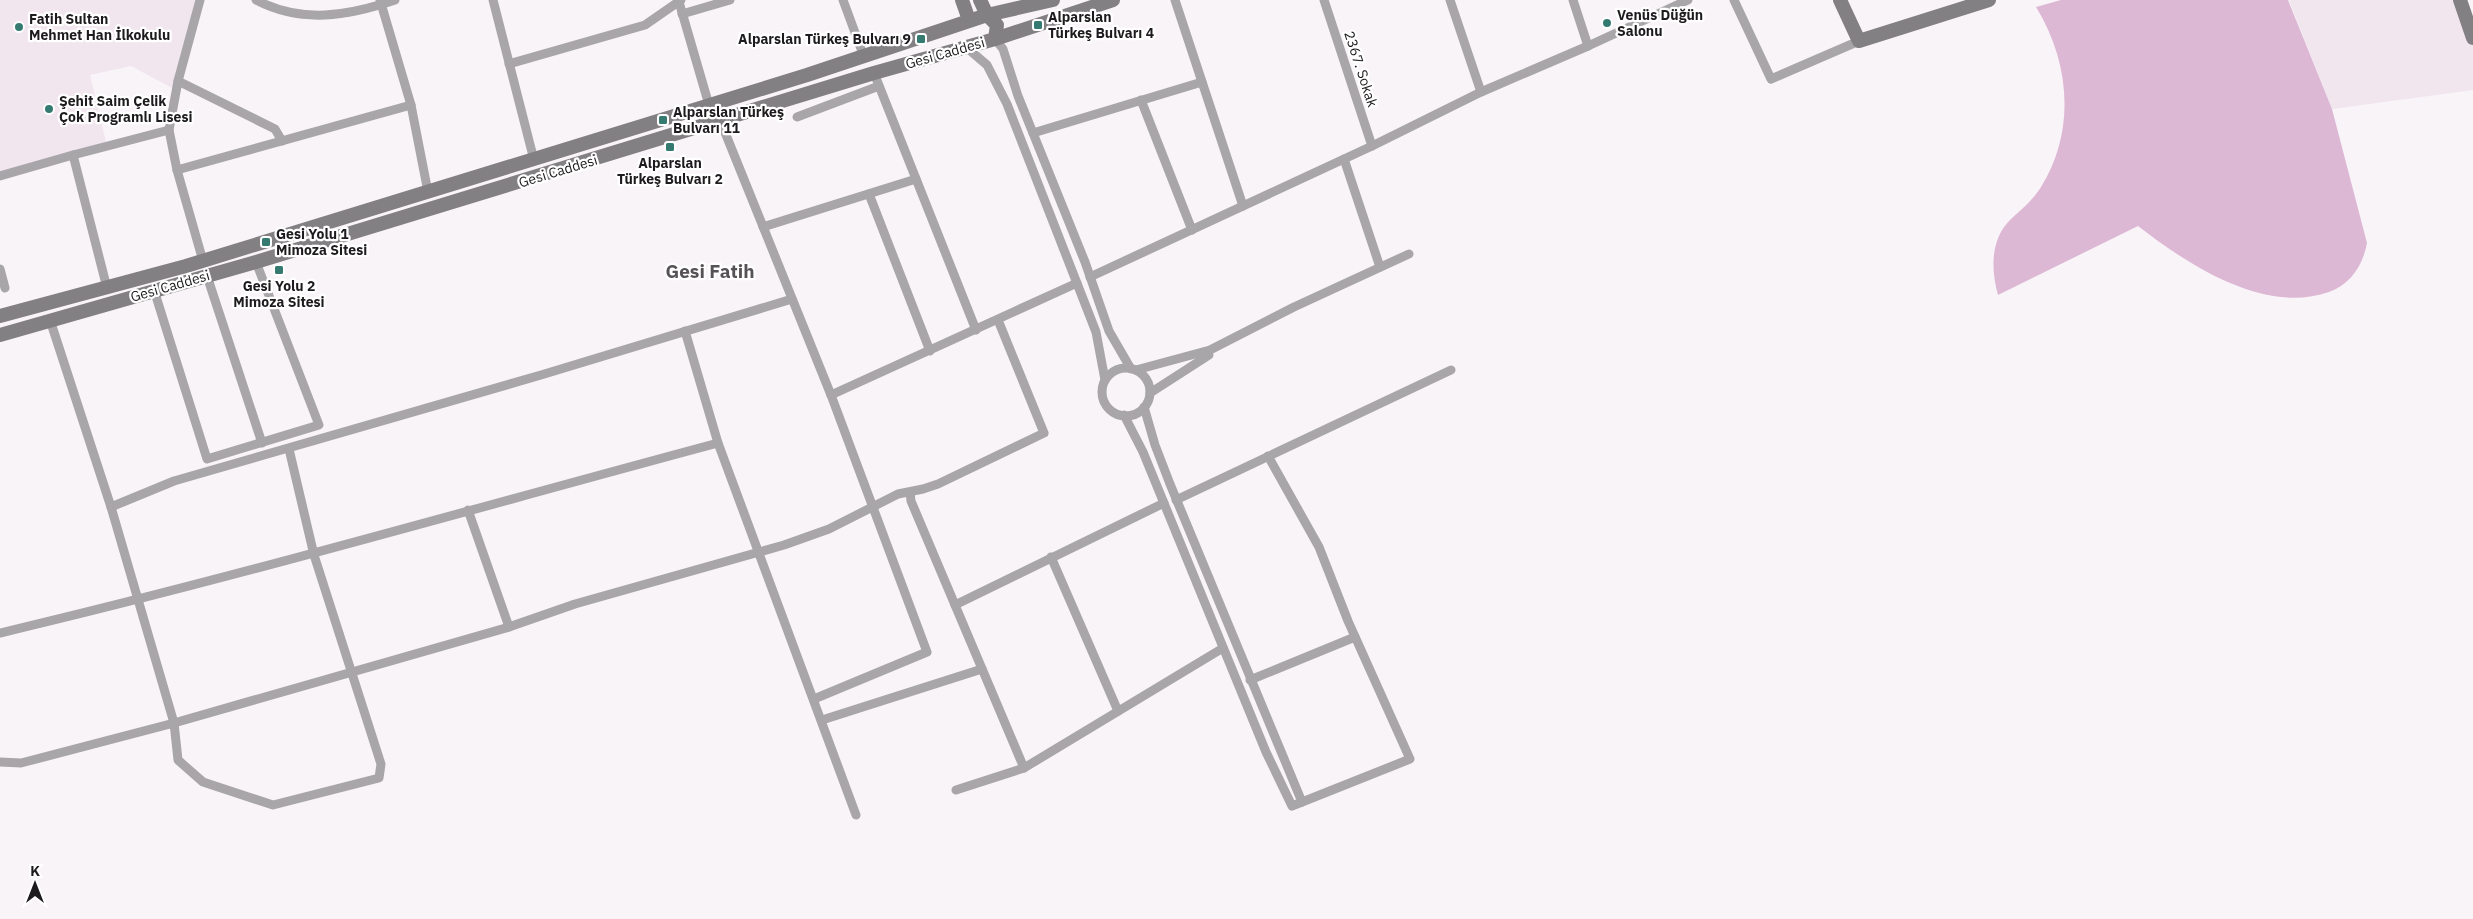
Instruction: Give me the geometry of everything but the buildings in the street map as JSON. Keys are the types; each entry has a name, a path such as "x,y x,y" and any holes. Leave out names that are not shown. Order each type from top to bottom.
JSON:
{"main road":[{"path":"962,0 969,20 967,34 972,45"},
{"path":"980,0 987,15 997,25 994,39"},
{"name":"Gesi Caddesi","path":"987,15 1053,0"},
{"name":"Gesi Caddesi","path":"0,335 256,262 874,73 994,39 1114,0"},
{"path":"1840,0 1859,41 1989,0"},
{"path":"2460,0 2473,38"},
{"path":"969,20 987,15"},
{"name":"Gesi Caddesi","path":"0,316 203,261 534,160 864,57 969,20"}],"street":[{"path":"200,0 178,81 169,130 177,170 203,261"},
{"path":"256,0 288,13 320,17 332,16 380,2 395,0"},
{"path":"493,0 534,160"},
{"path":"682,14 730,0"},
{"path":"843,0 864,57"},
{"path":"1176,0 1243,206"},
{"name":"2367. Sokak","path":"1324,0 1372,146"},
{"path":"1450,0 1481,92"},
{"path":"1573,0 1588,46"},
{"path":"1090,277 1372,146 1481,92 1688,0"},
{"path":"1734,0 1771,79 1859,41"},
{"path":"509,64 645,24 680,1 682,14 709,105"},
{"path":"380,2 411,105 428,192"},
{"path":"994,39 1003,49 1033,133 1114,341 1133,369 1145,378 1150,393"},
{"path":"972,45 987,65 1003,96 1078,283 1099,341 1106,380"},
{"path":"874,73 976,330"},
{"path":"178,81 275,130 282,141"},
{"path":"1033,133 1202,82"},
{"path":"797,117 879,86"},
{"path":"1141,100 1192,230"},
{"path":"177,170 411,105"},
{"path":"720,120 832,395 927,652 814,699"},
{"path":"0,176 169,130"},
{"path":"73,155 107,288"},
{"path":"1344,159 1380,267"},
{"path":"763,227 916,179"},
{"path":"869,194 930,351"},
{"path":"1234,338 1150,393 1144,407 1136,413 1124,415 1112,411 1104,402 1102,391 1106,380 1114,372 1198,355 1294,307 1409,254"},
{"path":"154,290 207,459 319,426 256,262"},
{"path":"0,268 5,288"},
{"path":"207,276 262,443"},
{"path":"832,395 1078,283"},
{"path":"111,507 174,481 289,449 792,299"},
{"path":"50,320 139,600 174,723 178,760 203,782 273,805 379,778 381,764 314,554 289,449"},
{"path":"0,762 21,762 174,723 509,627 575,604 760,552 829,529 898,494 938,484 1044,433 998,320"},
{"path":"685,331 718,443 856,815"},
{"path":"1176,500 1451,370"},
{"path":"1144,407 1155,445 1176,500 1302,802"},
{"path":"1124,415 1135,434 1266,752 1292,806 1410,759 1355,636 1319,547 1268,456"},
{"path":"0,633 139,600 314,554 468,510 718,443"},
{"path":"910,492 911,500 1024,768"},
{"path":"955,606 1051,557 1164,503"},
{"path":"468,510 509,627"},
{"path":"1051,557 1118,711"},
{"path":"1250,680 1355,636"},
{"path":"956,790 1024,768 1223,648"},
{"path":"822,720 982,669"}],"shaded area":[{"path":"0,0 199,0 174,89 131,66 90,75 106,142 0,173"},
{"path":"2061,0 2288,0 2332,109 2367,243 2359,266 2350,279 2329,292 2304,297 2279,297 2253,291 2227,282 2203,270 2179,256 2138,226 1998,295 1993,266 1999,237 2003,228 2041,187 2060,143 2064,120 2062,73 2056,50 2036,7"},
{"path":"2289,0 2458,0 2473,42 2473,90 2332,109"}],"place":[{"name":"Venüs Düğün Salonu","path":"1607,23"},
{"name":"Alparslan Türkeş Bulvarı 4","path":"1038,25"},
{"name":"Fatih Sultan Mehmet Han İlkokulu","path":"19,27"},
{"name":"Alparslan Türkeş Bulvarı 9","path":"921,39"},
{"name":"Şehit Saim Çelik Çok Programlı Lisesi","path":"49,109"},
{"name":"Alparslan Türkeş Bulvarı 11","path":"663,120"},
{"name":"Alparslan Türkeş Bulvarı 2","path":"670,147"},
{"name":"Gesi Yolu 1 Mimoza Sitesi","path":"266,242"},
{"name":"Gesi Yolu 2 Mimoza Sitesi","path":"279,270"}],"district":[{"name":"Gesi Fatih","path":"710,271"}]}
